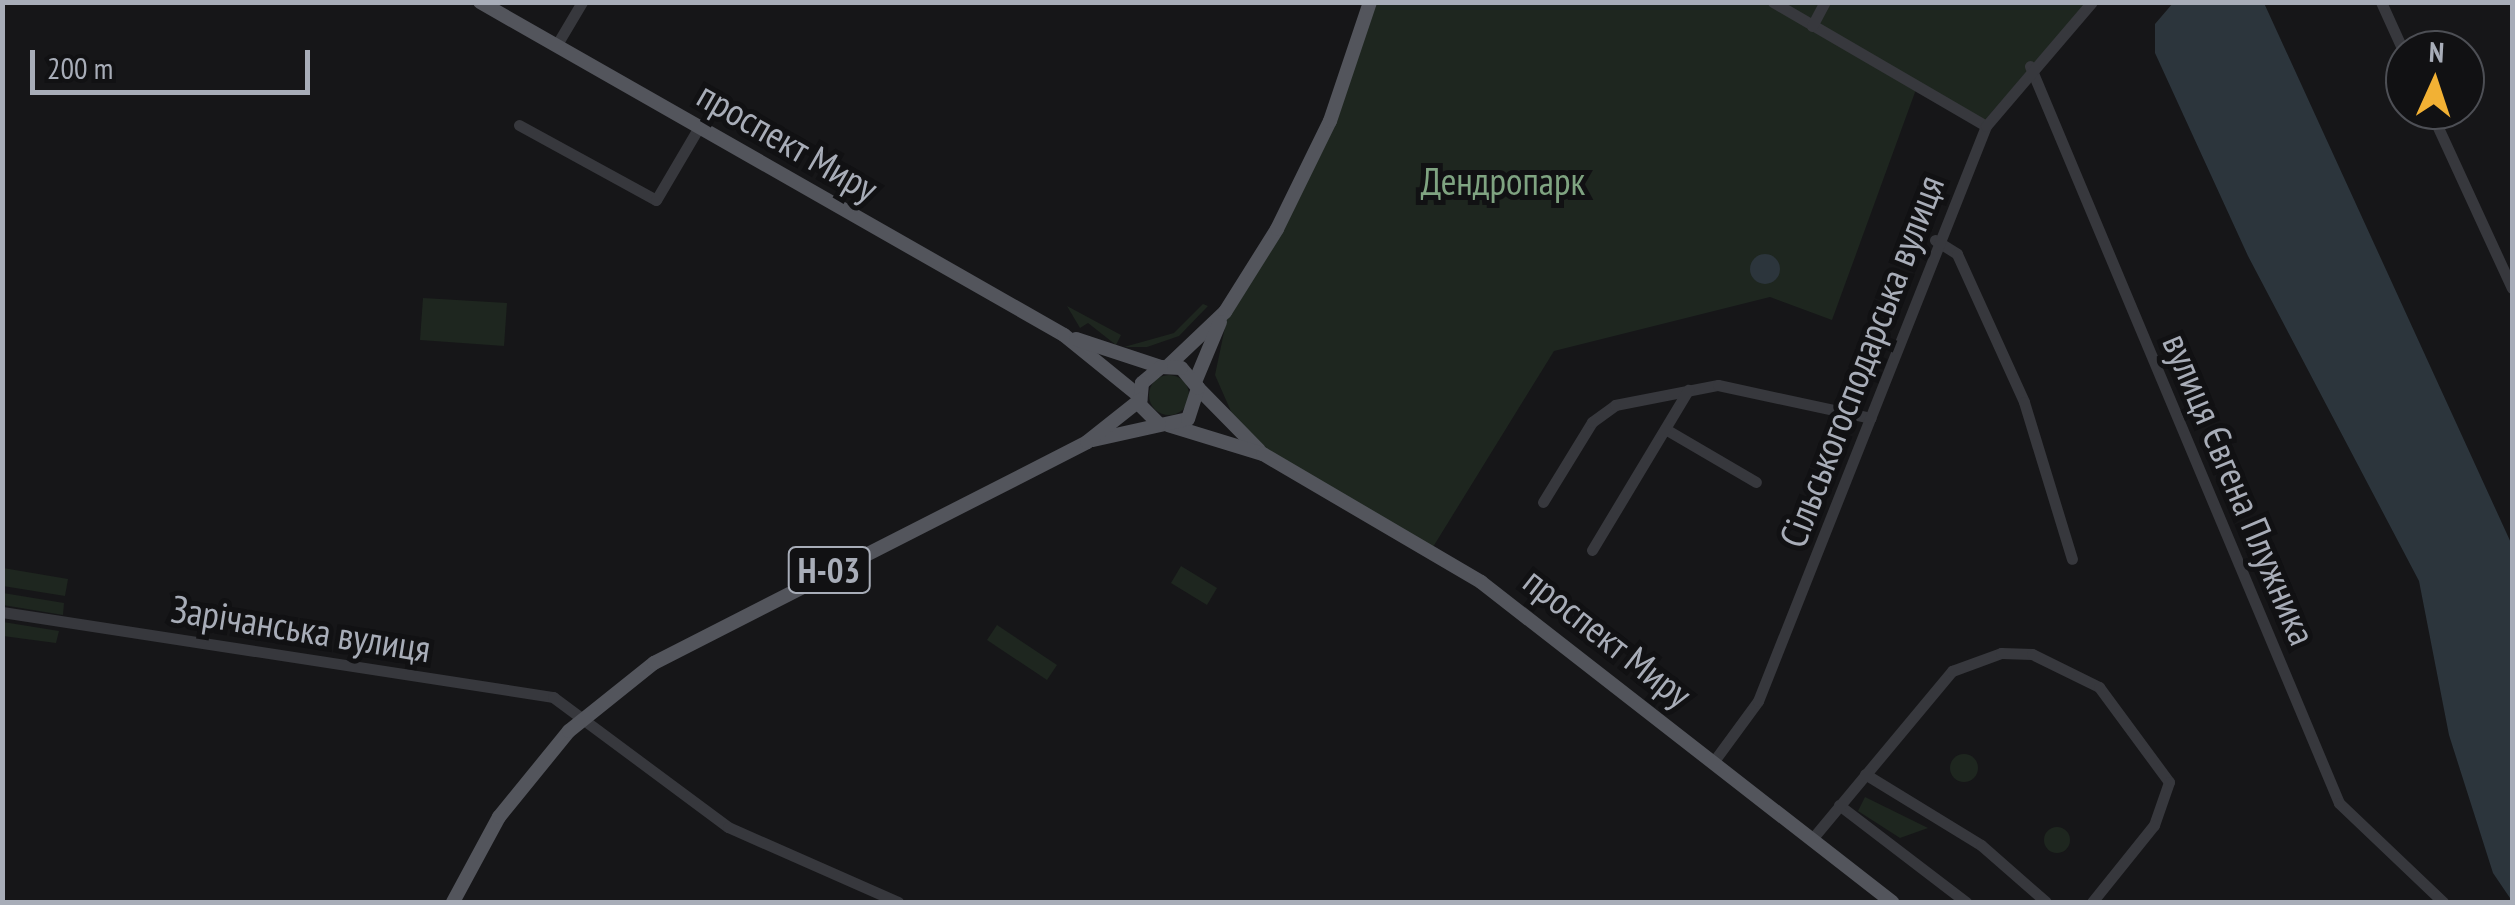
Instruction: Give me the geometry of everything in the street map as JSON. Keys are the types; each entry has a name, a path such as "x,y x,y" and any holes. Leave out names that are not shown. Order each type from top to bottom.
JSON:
{"main road":[{"name":"проспект Миру","path":"480,2 1064,335 1139,398 1164,425 1263,454 1481,582 1892,902"},
{"name":"Н-03","path":"1087,442 1164,425 1192,414 1196,385 1224,312 1312,160 1370,2"},
{"name":"Н-03","path":"452,902 499,818 582,718 724,622 1087,442 1139,398 1164,367 1224,312"},
{"name":"проспект Миру","path":"1064,335 1164,367 1196,385 1263,454"}],"street":[{"path":"556,46 582,2"},
{"path":"1773,2 1986,126"},
{"path":"1812,26 1824,2"},
{"name":"Сільськогосподарська вулиця","path":"1714,761 1758,702 1936,240 1986,126 2030,66 2092,2"},
{"path":"2381,2 2394,30"},
{"name":"вулиця Євгена Плужника","path":"2030,66 2339,803 2443,902"},
{"path":"519,126 656,200 699,127"},
{"path":"2439,130 2512,288"},
{"path":"1936,240 1957,254 2024,402 2072,559"},
{"path":"1543,502 1602,412 1688,390 1751,389 1870,418"},
{"path":"1592,550 1668,430 1688,390"},
{"path":"1668,430 1756,482"},
{"name":"Зарічанська вулиця","path":"2,612 553,697 728,828 898,902"},
{"path":"1812,839 1932,690 1970,662 2012,652 2076,672 2132,722 2169,782 2154,825 2092,902"},
{"path":"1864,774 1981,846 2046,902"},
{"path":"1839,805 1966,902"}],"green space":[{"name":"Дендропарк","path":"1375,3 2087,3 1984,121 1918,84 1832,320 1770,297 1554,351 1433,547 1265,451 1237,425 1215,375 1228,313 1281,231"},
{"path":"423,298 507,303 504,346 420,340"},
{"path":"1203,304 1208,306 1179,336 1147,347 1124,347 1174,333"},
{"path":"1067,306 1121,335 1116,345 1088,323 1080,328"},
{"path":"1169,375 1183,381 1189,395 1183,409 1169,415 1155,409 1149,395 1155,381"},
{"path":"1181,566 1217,588 1207,605 1171,583"},
{"path":"3,568 68,579 65,596 3,586"},
{"path":"3,593 64,603 63,615 3,605"},
{"path":"3,622 59,631 56,643 3,636"},
{"path":"997,625 1057,665 1047,680 987,640"},
{"path":"1964,754 1974,758 1978,768 1974,778 1964,782 1954,778 1950,768 1954,758"},
{"path":"1865,797 1928,828 1900,838 1858,811"},
{"path":"2057,827 2066,831 2070,840 2066,849 2057,853 2048,849 2044,840 2048,831"}],"shaded area":[{"path":"2173,3 2264,3 2512,545 2512,901 2493,873 2449,735 2419,581 2248,256 2155,53 2155,24"},
{"path":"1765,254 1776,258 1780,269 1776,280 1765,284 1754,280 1750,269 1754,258"}]}
